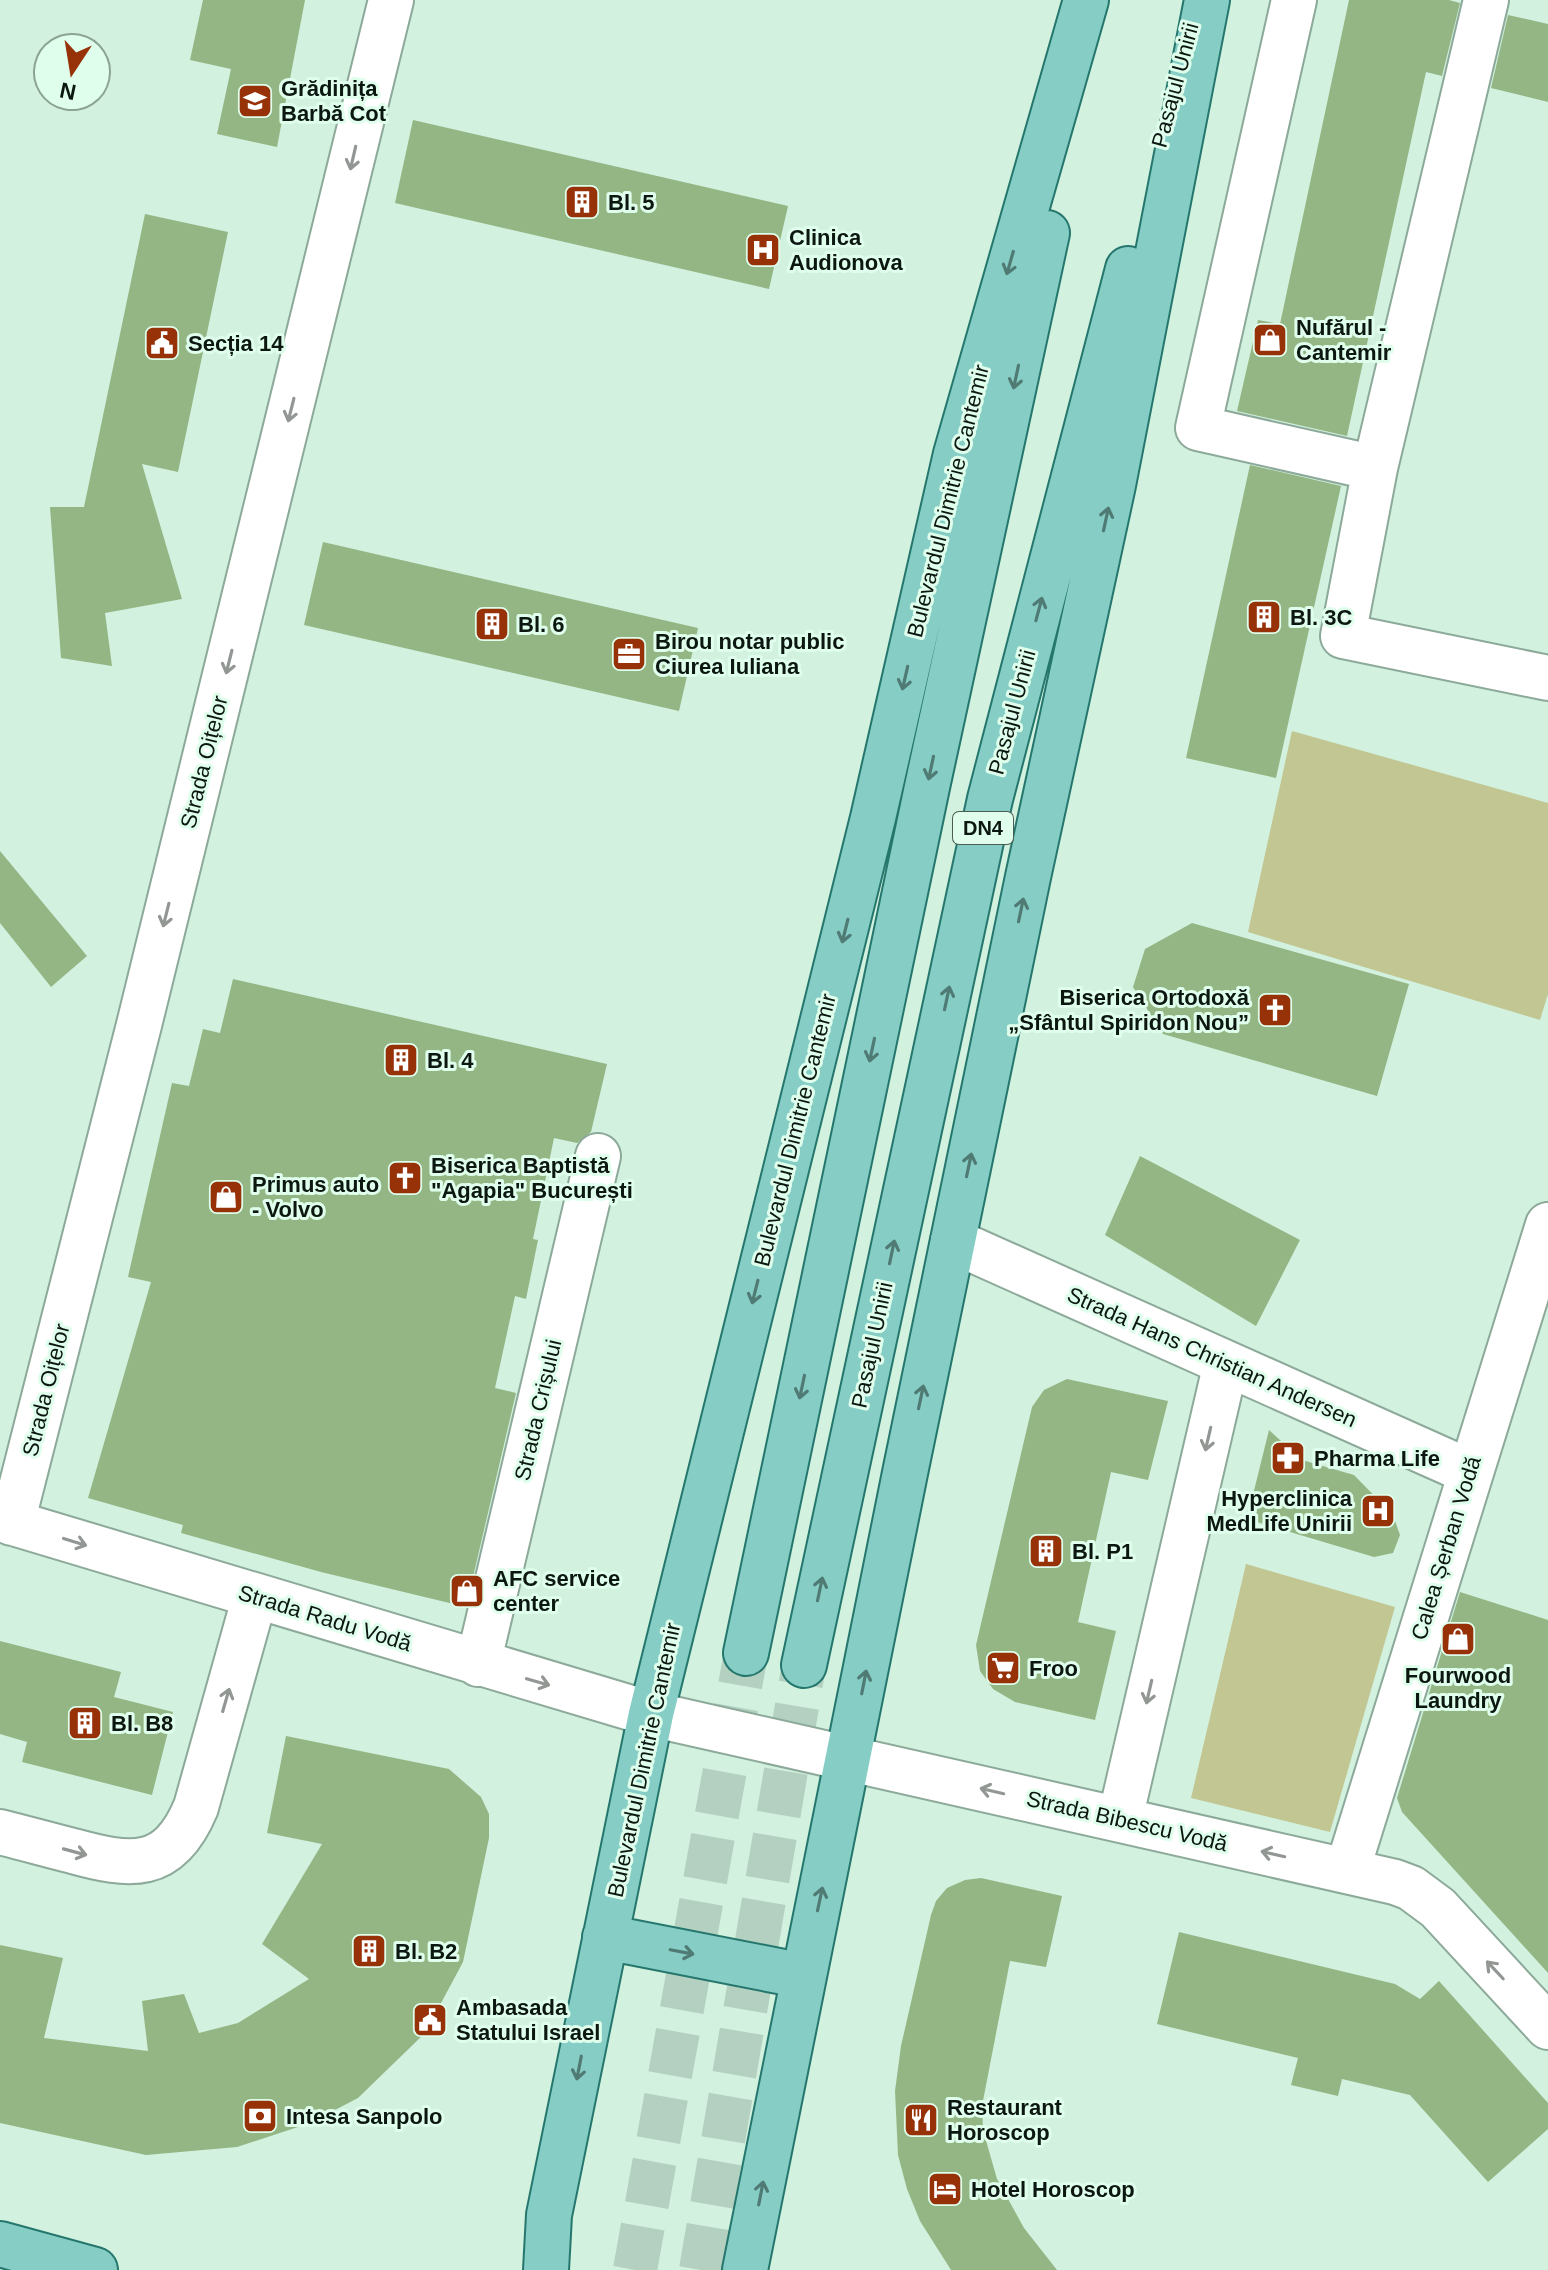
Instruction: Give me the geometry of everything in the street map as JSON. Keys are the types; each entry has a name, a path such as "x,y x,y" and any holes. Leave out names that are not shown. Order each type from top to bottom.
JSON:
{"main road":[{"name":"Bulevardul Dimitrie Cantemir","path":"546,2270 549,2215 651,1714 873,818 956,454 1086,0"},
{"name":"DN4","path":"746,1653 923,802 1097,0"},
{"name":"Pasajul Unirii","path":"804,1665 990,799 1198,0"},
{"path":"745,2270 953,1241 1116,469 1207,0"},
{"path":"605,1937 804,1976"},
{"path":"0,2244 95,2270"}],"street":[{"name":"Strada Oițelor","path":"6,1521 136,1037 391,0"},
{"path":"1294,0 1198,428 1375,468"},
{"path":"1486,0 1375,468 1343,636 1548,678"},
{"name":"Strada Crișului","path":"478,1664 598,1156"},
{"name":"Calea Șerban Vodă","path":"1347,1871 1548,1225"},
{"name":"Strada Hans Christian Andersen","path":"953,1241 1470,1472"},
{"path":"1120,1819 1226,1363"},
{"name":"Strada Radu Vodă","path":"6,1521 651,1714"},
{"path":"0,1832 106,1861 124,1863 144,1862 164,1853 179,1840 196,1807 255,1596"},
{"name":"Strada Bibescu Vodă","path":"651,1714 1395,1882 1426,1897 1548,2027"}],"green space":[{"path":"1292,731 1548,803 1548,994 1540,1020 1248,932"},
{"path":"1246,1564 1395,1607 1330,1832 1191,1798"}],"building":[{"name":"Grădinița Barbă Cot","path":"203,0 305,0 277,147 217,134 231,69 190,60"},
{"path":"1349,0 1449,0 1460,3 1442,76 1426,72 1347,436 1237,411 1258,320 1280,324"},
{"path":"1508,15 1548,24 1548,102 1491,88"},
{"name":"Bl. 5","path":"413,120 788,206 769,289 395,203"},
{"path":"145,214 228,232 178,472 142,464 182,599 105,613 112,666 61,658 50,507 84,507"},
{"name":"Bl. 3C","path":"1250,465 1341,486 1276,778 1186,758"},
{"name":"Bl. 6","path":"323,542 698,628 679,711 304,625"},
{"path":"0,851 87,956 51,987 0,923"},
{"name":"Biserica Ortodoxă „Sfântul Spiridon Nou”","path":"1192,923 1409,984 1377,1096 1163,1034 1133,987 1145,949"},
{"path":"233,979 607,1064 591,1132 577,1143 554,1138 533,1239 538,1240 526,1299 515,1296 495,1388 516,1393 466,1607 321,1572 181,1533 183,1525 88,1498 151,1282 128,1277 172,1083 189,1086 203,1029 220,1033"},
{"path":"1140,1156 1300,1240 1256,1326 1105,1235"},
{"name":"Bl. P1","path":"1067,1379 1168,1401 1148,1480 1111,1472 1078,1622 1116,1631 1095,1720 1015,1702 993,1689 980,1671 976,1645 1032,1407 1044,1390"},
{"path":"1269,1430 1302,1460 1354,1475 1393,1515 1400,1535 1393,1553 1374,1557 1247,1519"},
{"path":"1460,1592 1548,1620 1548,1973 1402,1812 1397,1798"},
{"name":"Bl. B8","path":"0,1641 121,1672 114,1697 173,1712 152,1795 22,1762 27,1742 0,1734"},
{"name":"Bl. B2","path":"286,1736 449,1769 481,1797 489,1814 489,1838 463,1962 425,2033 358,2098 310,2123 237,2147 146,2155 0,2123 0,1945 63,1958 44,2038 148,2051 142,2001 184,1994 199,2033 238,2023 309,1979 262,1944 322,1844 267,1833"},
{"path":"981,1878 1062,1896 1046,1967 1010,1961 982,2106 983,2130 997,2179 1024,2228 1057,2270 951,2270 920,2221 898,2155 895,2091 901,2046 931,1915 936,1901 947,1888 965,1880"},
{"path":"1179,1932 1395,1984 1420,1999 1439,1981 1548,2103 1548,2129 1488,2182 1410,2095 1342,2079 1338,2096 1291,2085 1298,2058 1157,2024"}],"tunnel":[{"path":"635,2270 746,1653"},
{"path":"701,2270 804,1665"}],"place":[{"name":"Grădinița Barbă Cot","path":"255,101"},
{"name":"Bl. 5","path":"582,202"},
{"name":"Clinica Audionova","path":"763,250"},
{"name":"Nufărul - Cantemir","path":"1270,340"},
{"name":"Secția 14","path":"162,343"},
{"name":"Bl. 3C","path":"1264,617"},
{"name":"Bl. 6","path":"492,624"},
{"name":"Birou notar public Ciurea Iuliana","path":"629,654"},
{"name":"Biserica Ortodoxă „Sfântul Spiridon Nou”","path":"1275,1010"},
{"name":"Bl. 4","path":"401,1060"},
{"name":"Biserica Baptistă \"Agapia\" București","path":"405,1178"},
{"name":"Primus auto - Volvo","path":"226,1197"},
{"name":"Pharma Life","path":"1288,1458"},
{"name":"Hyperclinica MedLife Unirii","path":"1378,1511"},
{"name":"Bl. P1","path":"1046,1551"},
{"name":"AFC service center","path":"467,1591"},
{"name":"Fourwood Laundry","path":"1458,1639"},
{"name":"Froo","path":"1003,1668"},
{"name":"Bl. B8","path":"85,1723"},
{"name":"Bl. B2","path":"369,1951"},
{"name":"Ambasada Statului Israel","path":"430,2020"},
{"name":"Intesa Sanpolo","path":"260,2116"},
{"name":"Restaurant Horoscop","path":"921,2120"},
{"name":"Hotel Horoscop","path":"945,2189"}]}
